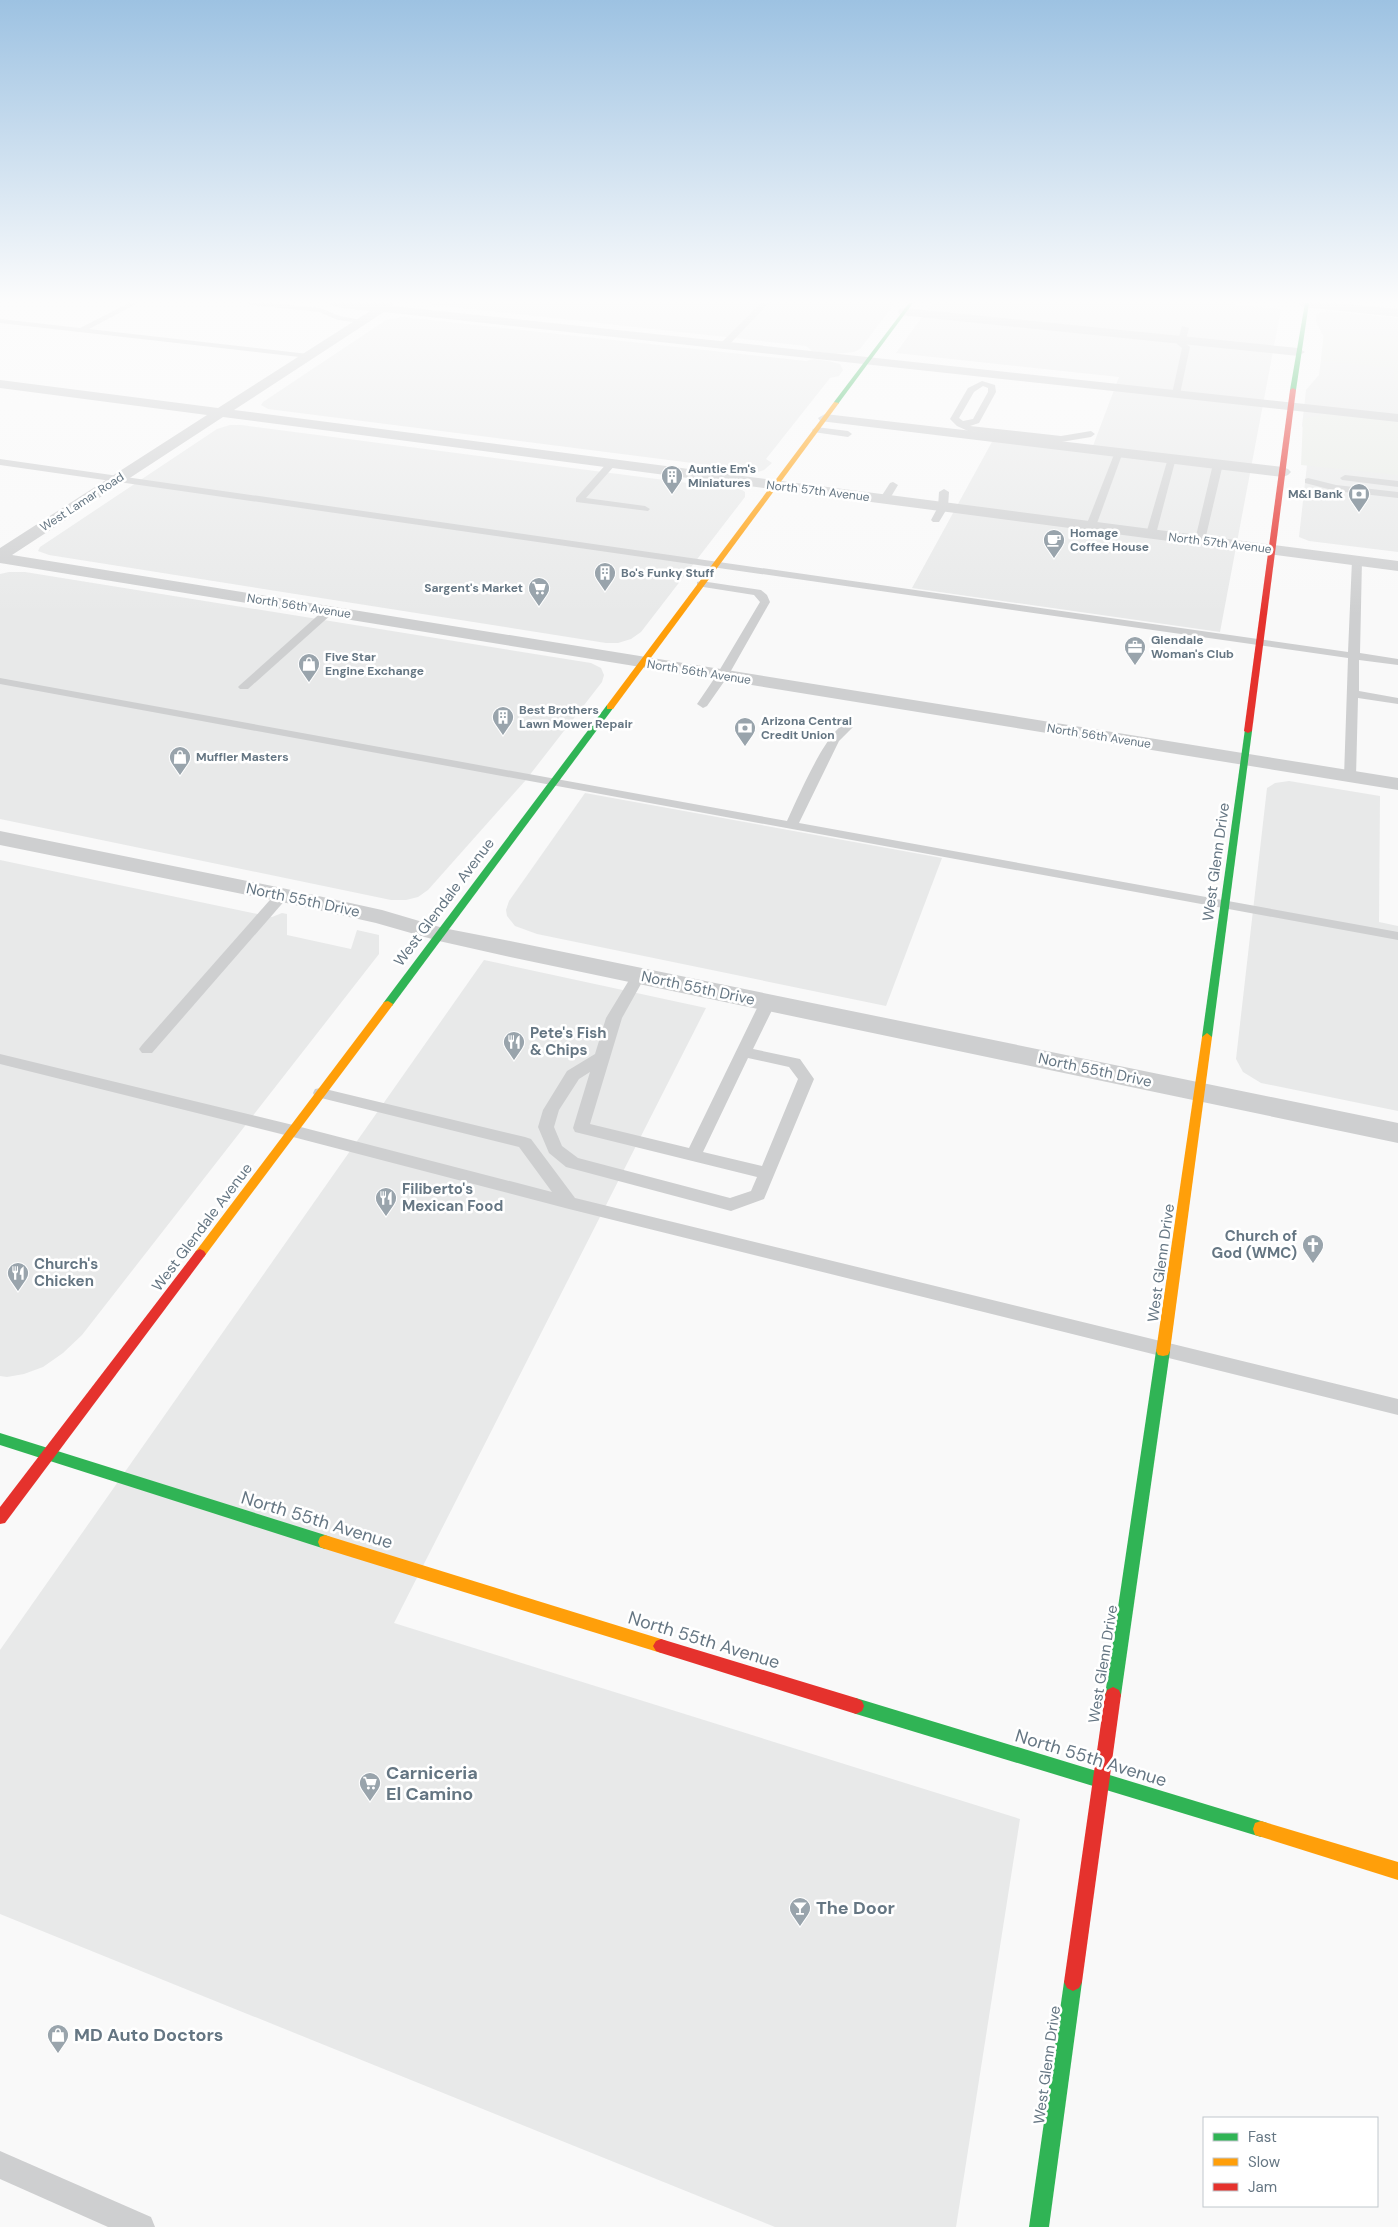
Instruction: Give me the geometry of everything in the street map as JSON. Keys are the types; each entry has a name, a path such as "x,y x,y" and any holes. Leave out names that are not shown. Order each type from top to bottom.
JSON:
{"street":[{"name":"North 57th Avenue","path":"172,407 1398,566"},
{"name":"West Lamar Road","path":"0,556 228,407"},
{"name":"West Glendale Avenue","path":"0,1518 321,1093 833,407"},
{"name":"West Glenn Drive","path":"1039,2227 1101,1779 1200,1092 1291,407"},
{"path":"1299,407 1398,418"},
{"path":"820,424 1119,452 1283,472"},
{"name":"North 56th Avenue","path":"0,556 641,663 1398,784"},
{"name":"North 55th Drive","path":"0,838 282,895 382,917 440,934 1398,1133"},
{"name":"North 55th Avenue","path":"0,1438 694,1656 1398,1871"}],"lane":[{"path":"961,407 954,419 968,428 1061,439 1091,434"},
{"path":"960,424 976,421 984,407"},
{"path":"960,424 970,412"},
{"path":"820,424 848,434"},
{"path":"1091,526 1119,452"},
{"path":"1151,534 1172,458"},
{"path":"0,462 1398,662"},
{"path":"611,464 579,500 645,509"},
{"path":"1200,540 1218,464"},
{"path":"1308,481 1336,477 1398,484"},
{"path":"1308,481 1398,489"},
{"path":"1308,481 1336,488 1398,495"},
{"path":"884,500 893,485"},
{"path":"1350,777 1357,560"},
{"path":"702,584 757,592 764,597 765,602 722,676 703,704"},
{"path":"244,687 329,611"},
{"path":"0,681 1398,936"},
{"path":"1353,694 1398,701"},
{"path":"791,825 834,739 847,727"},
{"path":"147,1049 282,895"},
{"path":"639,975 614,1018 581,1128 767,1173"},
{"path":"692,1156 768,1002"},
{"path":"601,1058 573,1075 551,1110 546,1127 555,1149 572,1163 731,1205 758,1195 806,1079 794,1063 744,1052"},
{"path":"0,1059 292,1131 569,1203 1398,1407"},
{"path":"321,1093 525,1143 569,1203"},
{"path":"0,2165 141,2227"}],"shaded area":[{"path":"264,407 807,407 766,459 772,463 764,470 749,475 714,472 708,465 268,409"},
{"path":"1108,407 1263,407 1220,632 912,588 993,440 1091,451"},
{"path":"1304,407 1398,407 1398,552 1309,541 1299,537 1310,438 1302,426"},
{"path":"1325,414 1398,422 1398,475 1301,465 1303,419"},
{"path":"230,425 711,486 714,483 739,488 745,492 745,497 641,632 631,639 618,643 606,643 49,555 38,551 40,547 217,429"},
{"path":"25,572 591,663 601,668 604,675 602,682 525,781 428,890 418,897 406,900 391,900 0,819 0,574"},
{"path":"1289,781 1380,796 1379,922 1398,926 1398,1111 1261,1083 1243,1072 1236,1059 1267,788 1275,783"},
{"path":"585,793 942,858 886,1006 537,934 515,926 507,916 506,910 509,901"},
{"path":"0,860 272,917 282,913 287,914 287,935 351,949 357,930 379,935 379,954 82,1335 63,1353 43,1367 24,1374 7,1377 0,1376"},
{"path":"484,960 706,1008 394,1623 1020,1819 956,2227 775,2227 0,1914 0,1650"}],"traffic: fast":[{"path":"388,1004 610,707"},
{"path":"1207,1037 1248,731"},
{"path":"1113,1695 1163,1351"},
{"path":"0,1439 325,1542"},
{"path":"856,1706 1261,1829"},
{"path":"1039,2227 1073,1982"}],"traffic: slow":[{"path":"610,707 833,407"},
{"path":"200,1254 388,1004"},
{"path":"1163,1351 1207,1037"},
{"path":"325,1542 661,1646"},
{"path":"1261,1829 1398,1871"}],"traffic: jam":[{"path":"1248,731 1291,407"},
{"path":"0,1518 200,1254"},
{"path":"661,1646 856,1706"},
{"path":"1073,1982 1113,1695"}],"place":[{"name":"Auntie Em's Miniatures","path":"672,495"},
{"name":"M&I Bank","path":"1359,513"},
{"name":"Homage Coffee House","path":"1054,559"},
{"name":"Bo's Funky Stuff","path":"605,592"},
{"name":"Sargent's Market","path":"539,607"},
{"name":"Glendale Woman's Club","path":"1135,666"},
{"name":"Five Star Engine Exchange","path":"309,683"},
{"name":"Best Brothers Lawn Mower Repair","path":"503,736"},
{"name":"Arizona Central Credit Union","path":"745,747"},
{"name":"Muffler Masters","path":"180,776"},
{"name":"Pete's Fish & Chips","path":"514,1061"},
{"name":"Filiberto's Mexican Food","path":"386,1217"},
{"name":"Church of God (WMC)","path":"1313,1264"},
{"name":"Church's Chicken","path":"18,1292"},
{"name":"Carniceria El Camino","path":"370,1802"},
{"name":"The Door","path":"800,1927"},
{"name":"MD Auto Doctors","path":"58,2054"}]}
